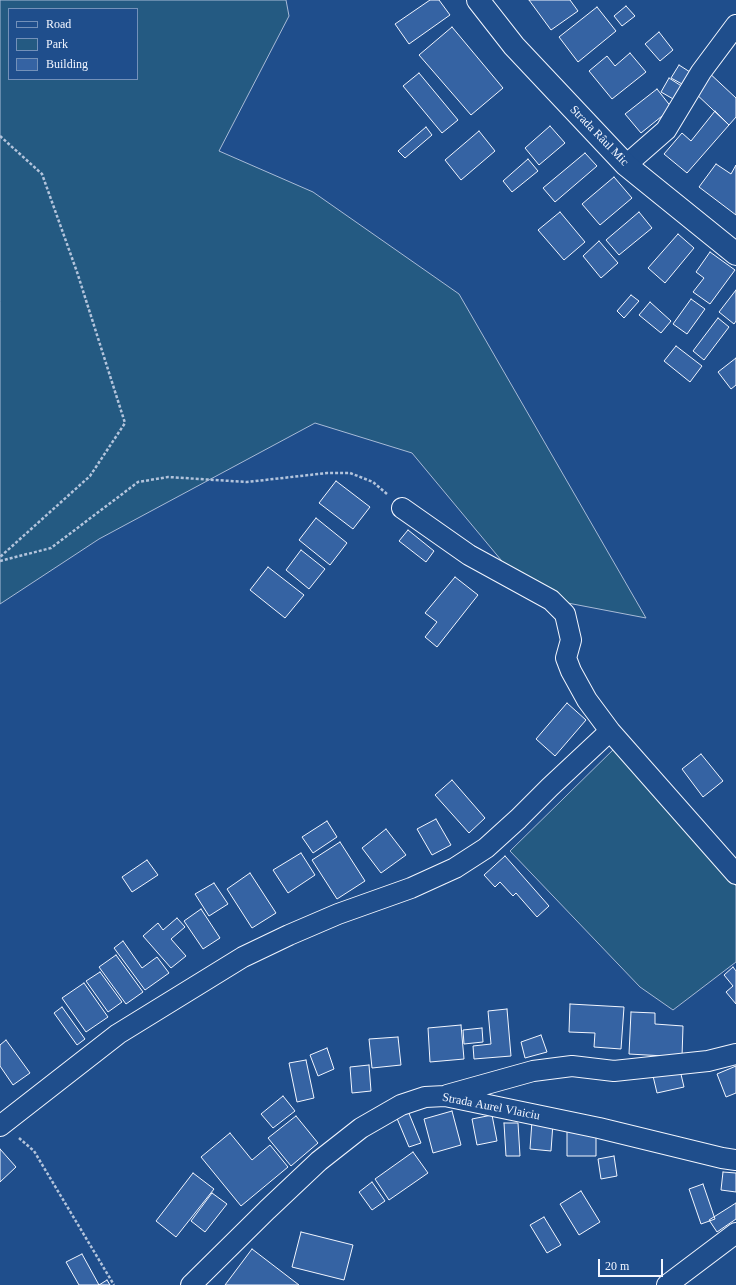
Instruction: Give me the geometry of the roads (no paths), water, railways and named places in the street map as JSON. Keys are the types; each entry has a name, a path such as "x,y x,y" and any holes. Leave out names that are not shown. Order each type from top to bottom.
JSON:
{"street":[{"name":"Strada Râul Mic","path":"478,0 514,46 626,166 736,254"},
{"path":"626,166 666,130 702,72 736,25"},
{"path":"402,508 469,555 551,600 565,614 571,640 566,658 571,671 587,700 610,732 736,874"},
{"path":"1,1125 118,1034 243,958 289,935 338,914 411,888 455,868 486,848 610,732"},
{"path":"445,1096 533,1071 572,1066 614,1071 708,1061 736,1054"},
{"name":"Strada Aurel Vlaiciu","path":"191,1285 319,1161 361,1128 401,1105 425,1097 445,1096 599,1128 722,1158 736,1160"},
{"path":"667,1285 736,1233"}]}
